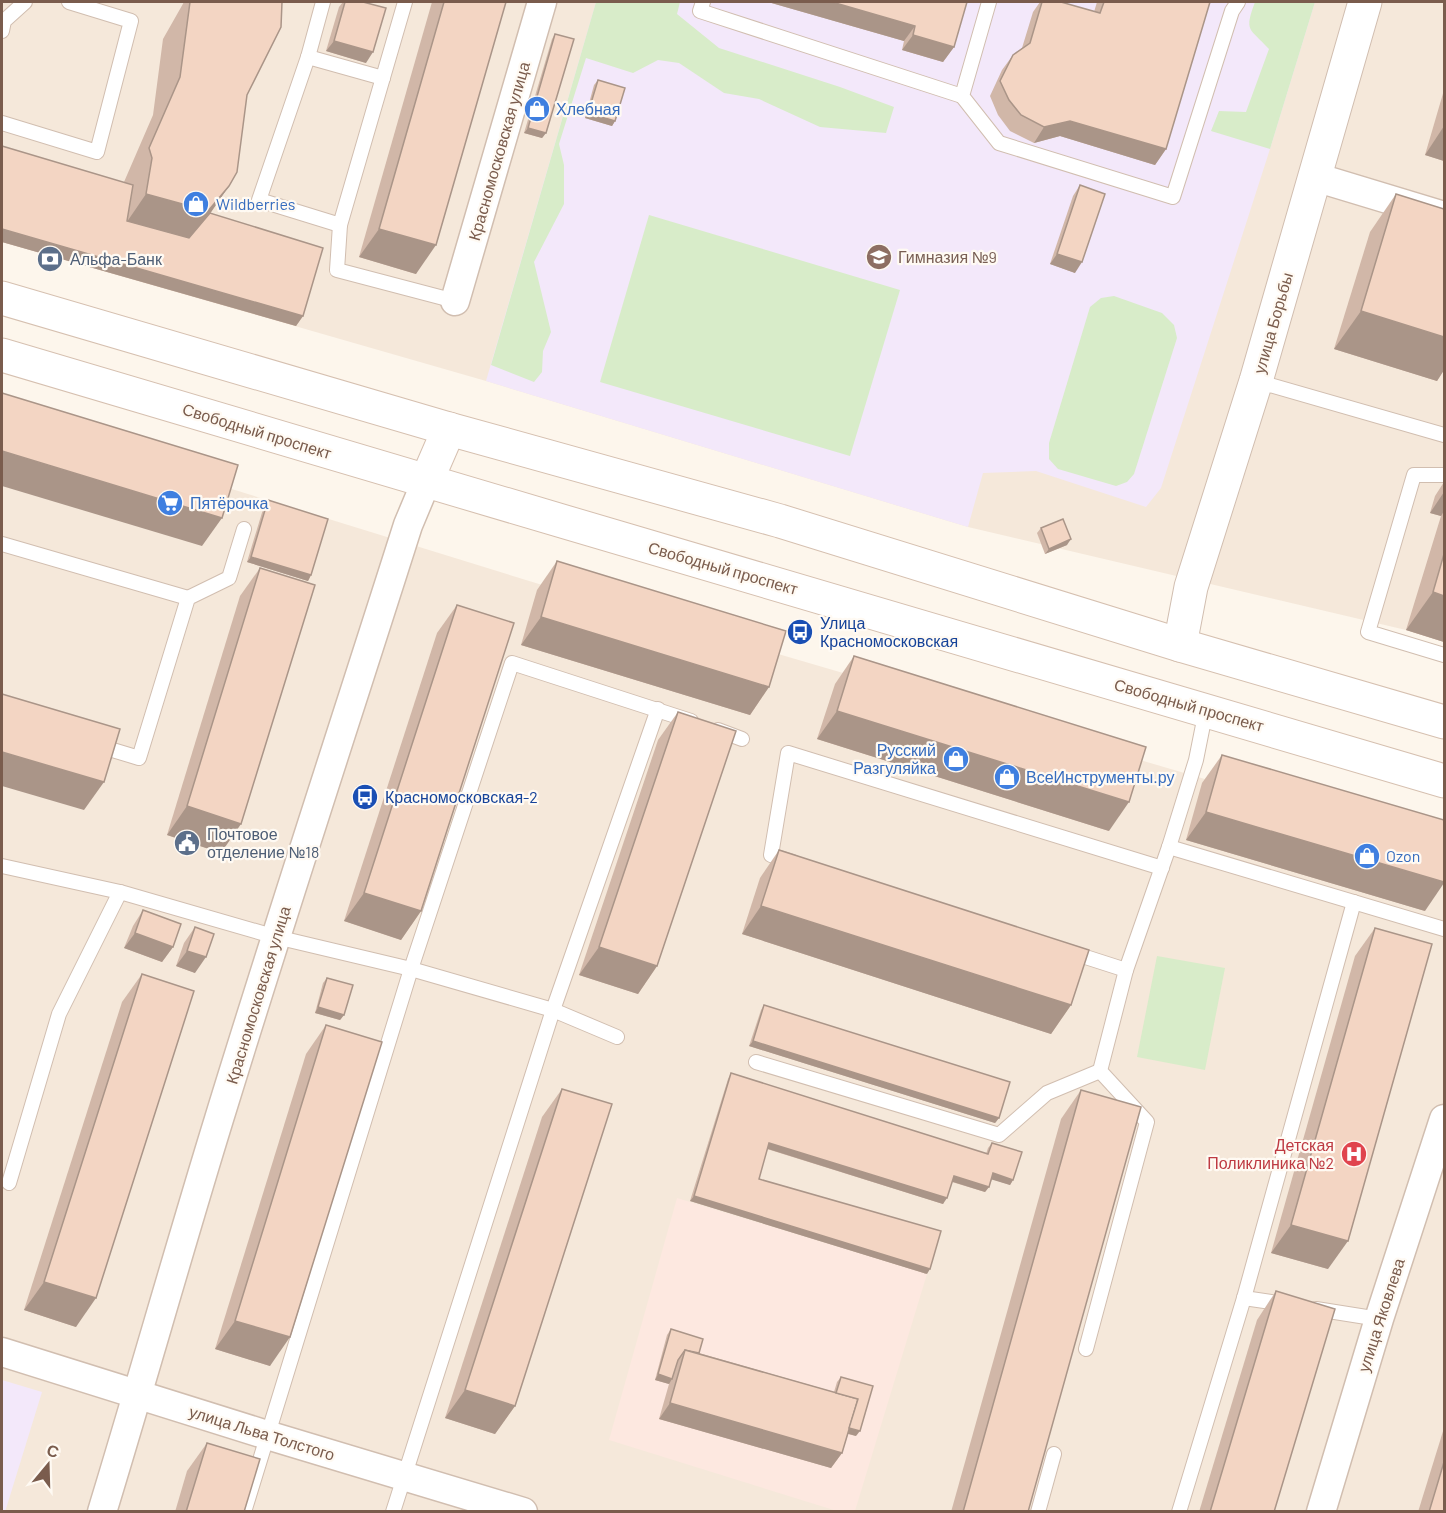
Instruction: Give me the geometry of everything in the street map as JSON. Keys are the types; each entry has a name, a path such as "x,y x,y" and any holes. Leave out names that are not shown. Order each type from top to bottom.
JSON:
{"main road":[{"name":"улица Борьбы","path":"1180,645 1191,587 1256,381 1365,2"},
{"path":"2,298 449,429 780,521 1180,645 1444,722"},
{"name":"Свободный проспект","path":"2,355 1444,781"},
{"path":"426,482 449,429"}],"street":[{"name":"Красномосковская улица","path":"455,301 542,2"},
{"path":"1315,177 1444,216"},
{"name":"Красномосковская улица","path":"102,1512 215,1132 276,937 408,525 426,482"},
{"name":"улица Яковлева","path":"1321,1512 1379,1319 1444,1119"},
{"name":"улица Льва Толстого","path":"2,1352 523,1512"}],"lane":[{"path":"2,31 4,21 25,2"},
{"path":"2,123 97,152 131,21 69,2"},
{"path":"323,2 308,57 259,200 340,225"},
{"path":"405,2 340,225 337,270 455,301"},
{"path":"703,2 700,11 962,96 999,143 1173,197 1232,11 1238,2"},
{"path":"962,96 989,2"},
{"path":"308,57 382,78"},
{"path":"1256,381 1444,435"},
{"path":"1444,475 1414,475 1368,632 1444,655"},
{"path":"2,544 188,598 229,578 244,530"},
{"path":"81,741 138,758 188,598"},
{"path":"244,1512 411,969 512,663 658,709 742,739"},
{"path":"393,1512 552,1010 658,709"},
{"path":"1101,1071 1126,970 1169,847 1196,760 1206,710"},
{"path":"805,866 771,855 788,753 1162,868"},
{"path":"1169,847 1444,929"},
{"path":"2,866 120,892 276,937 411,969 552,1010 617,1037"},
{"path":"9,1183 58,1014 120,892"},
{"path":"1179,1512 1244,1298 1354,902"},
{"path":"1059,948 1126,970"},
{"path":"756,1062 999,1135 1047,1093 1101,1071"},
{"path":"1086,1349 1147,1122 1101,1071"},
{"path":"1244,1298 1379,1319"},
{"path":"1038,1512 1054,1454"}],"shaded area":[{"path":"2,2 1444,2 1444,642 1406,630 968,527 486,381 2,242"},
{"name":"Гимназия №9","path":"596,2 1315,2 1161,488 1146,507 1036,471 983,473 968,527 486,381"},
{"path":"2,418 539,584 1444,849 1444,1511 2,1511"},
{"path":"677,1198 927,1274 855,1511 837,1511 609,1440"},
{"path":"2,1380 42,1392 5,1512 2,1511"}],"green space":[{"path":"596,2 680,2 677,14 719,48 894,107 886,133 820,127 759,99 724,93 679,63 658,60 633,73 586,58 559,144 564,165 564,204 534,262 551,332 543,351 542,372 534,382 491,365"},
{"path":"1255,2 1315,2 1270,149 1211,131 1219,111 1246,112 1269,49 1250,28"},
{"path":"649,215 900,290 850,456 600,382"},
{"path":"1114,296 1162,313 1174,325 1177,338 1134,474 1127,482 1116,486 1058,469 1049,459 1049,443 1090,307 1101,298"},
{"path":"1157,956 1225,968 1205,1070 1137,1057"}],"building":[{"path":"190,2 282,2 281,27 247,95 237,172 229,186 208,211 146,194 152,158 149,148 180,77"},
{"path":"345,2 363,2 386,8 373,52 334,41"},
{"path":"444,2 506,2 436,245 379,229"},
{"path":"832,2 967,2 954,47 913,35 915,26"},
{"path":"1042,2 1061,2 1100,13 1104,2 1210,2 1166,149 1070,121 1044,127 1021,115 1009,100 1000,81 1013,55 1030,43"},
{"path":"555,34 574,39 546,133 528,128"},
{"path":"598,80 625,88 615,121 588,113"},
{"path":"2,146 133,185 127,221 189,238 210,213 323,248 303,316 2,229"},
{"path":"1080,185 1105,194 1082,262 1057,254"},
{"path":"1396,194 1444,209 1444,337 1361,311"},
{"path":"2,393 238,465 222,518 2,451"},
{"path":"268,500 328,519 311,575 251,557"},
{"path":"1063,519 1071,539 1049,549 1041,528"},
{"path":"1444,554 1444,596 1433,592"},
{"path":"557,561 786,631 769,687 541,617"},
{"path":"260,568 315,585 241,824 187,806"},
{"path":"457,605 514,623 421,911 364,893"},
{"path":"854,656 1146,747 1129,802 837,711"},
{"path":"2,694 120,729 104,782 2,752"},
{"path":"678,712 736,731 657,966 599,947"},
{"path":"1222,755 1444,820 1444,882 1206,812"},
{"path":"779,850 1089,950 1071,1005 761,906"},
{"path":"143,910 181,924 173,947 135,933"},
{"path":"195,927 214,934 206,957 187,951"},
{"path":"1375,928 1432,944 1348,1241 1291,1225"},
{"path":"142,974 194,991 96,1298 44,1282"},
{"path":"327,978 353,985 344,1015 318,1007"},
{"path":"764,1005 1010,1082 999,1118 753,1041"},
{"path":"326,1025 382,1042 290,1337 235,1321"},
{"path":"731,1073 988,1154 992,1143 1022,1152 1013,1180 993,1173 989,1187 954,1176 947,1198 769,1143 759,1179 941,1231 930,1269 694,1196"},
{"path":"562,1089 612,1104 515,1406 465,1390"},
{"path":"1081,1090 1141,1107 1028,1512 963,1512"},
{"path":"1276,1291 1335,1309 1274,1512 1210,1512"},
{"path":"671,1329 703,1339 699,1353 685,1350 678,1360 672,1379 658,1374"},
{"path":"685,1350 858,1399 842,1453 670,1403"},
{"path":"841,1377 873,1386 860,1431 849,1428 858,1399 836,1393"},
{"path":"207,1443 260,1459 244,1512 186,1512"},
{"path":"1444,1462 1444,1512 1429,1512"}],"place":[{"name":"Хлебная","path":"537,109"},
{"name":"Wildberries","path":"196,204"},
{"name":"Гимназия №9","path":"879,257"},
{"name":"Альфа-Банк","path":"50,259"},
{"name":"Пятёрочка","path":"170,503"},
{"name":"Улица Красномосковская","path":"800,632"},
{"name":"Русский Разгуляйка","path":"956,759"},
{"name":"ВсеИнструменты.ру","path":"1007,777"},
{"name":"Красномосковская-2","path":"365,797"},
{"name":"Почтовое отделение №18","path":"187,843"},
{"name":"Ozon","path":"1367,856"},
{"name":"Детская Поликлиника №2","path":"1354,1154"}]}
